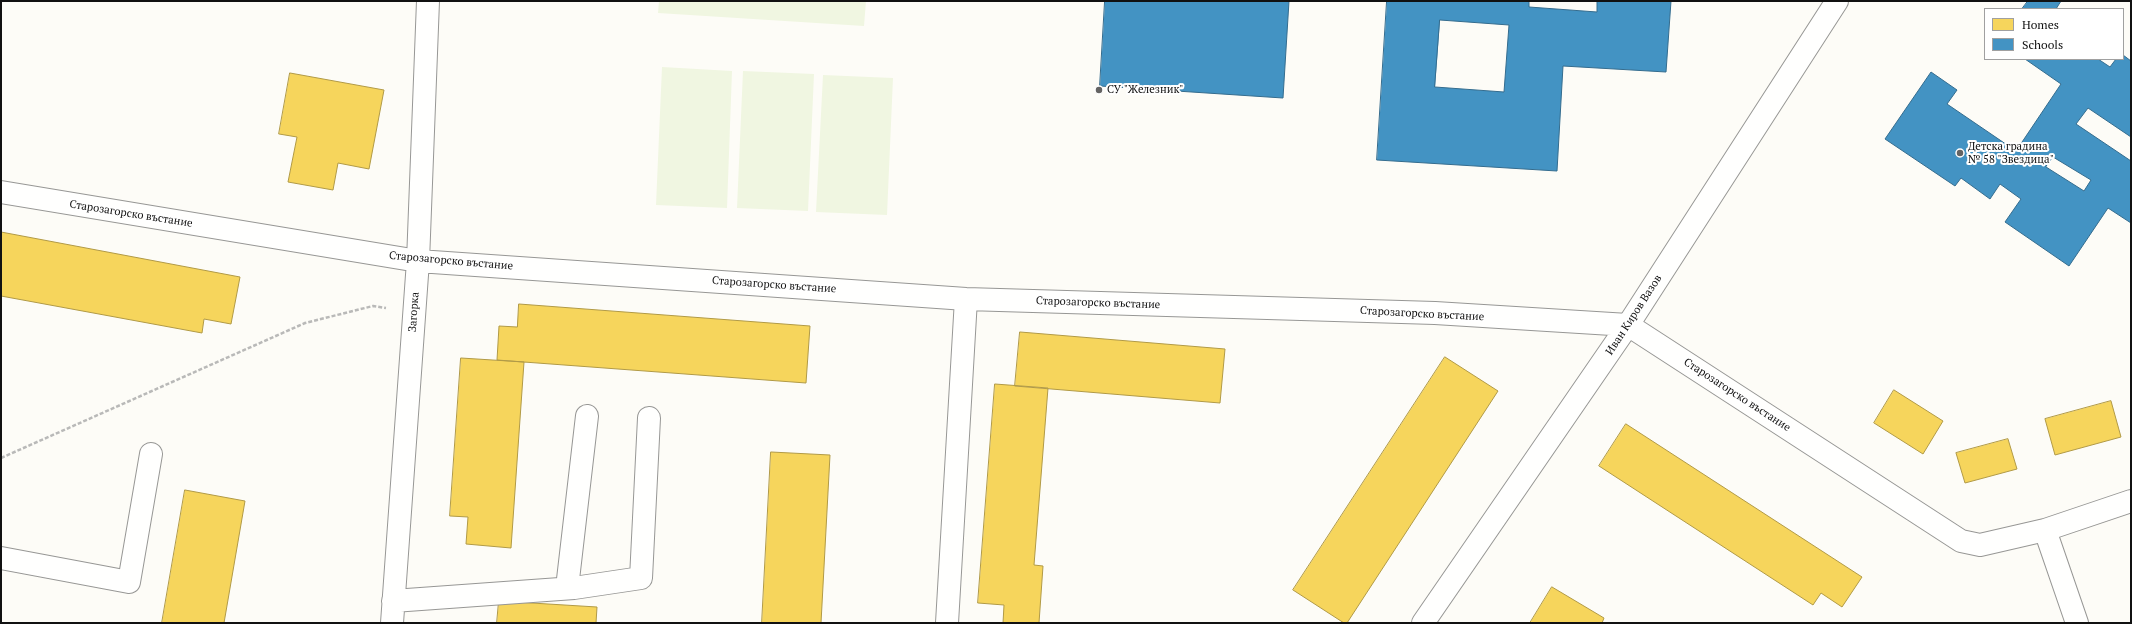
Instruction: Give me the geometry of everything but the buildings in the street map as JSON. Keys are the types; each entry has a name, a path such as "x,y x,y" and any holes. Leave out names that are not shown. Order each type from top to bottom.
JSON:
{"street":[{"name":"Загорка","path":"392,623 418,260 428,1"},
{"name":"Иван Киров Вазов","path":"1423,623 1628,325 1837,1"},
{"name":"Старозагорско въстание","path":"1,192 418,260 966,299 1435,313 1628,325 1962,540 1980,545 2045,530 2131,501"},
{"path":"947,623 966,299"},
{"path":"567,588 587,416"},
{"path":"393,601 567,588 641,578 649,418"},
{"path":"1,558 129,582 151,454"},
{"path":"2045,530 2077,623"}],"path":[{"path":"1,458 305,323 373,306 414,311"}],"green space":[{"path":"659,1 866,1 864,26 658,13"},
{"path":"662,67 732,71 727,208 656,205"},
{"path":"743,71 814,74 808,211 737,208"},
{"path":"823,75 893,78 887,215 816,212"}],"place":[{"name":"СУ \"Железник\"","path":"1099,90"},
{"name":"Детска градина № 58 \"Звездица\"","path":"1960,153"}]}
